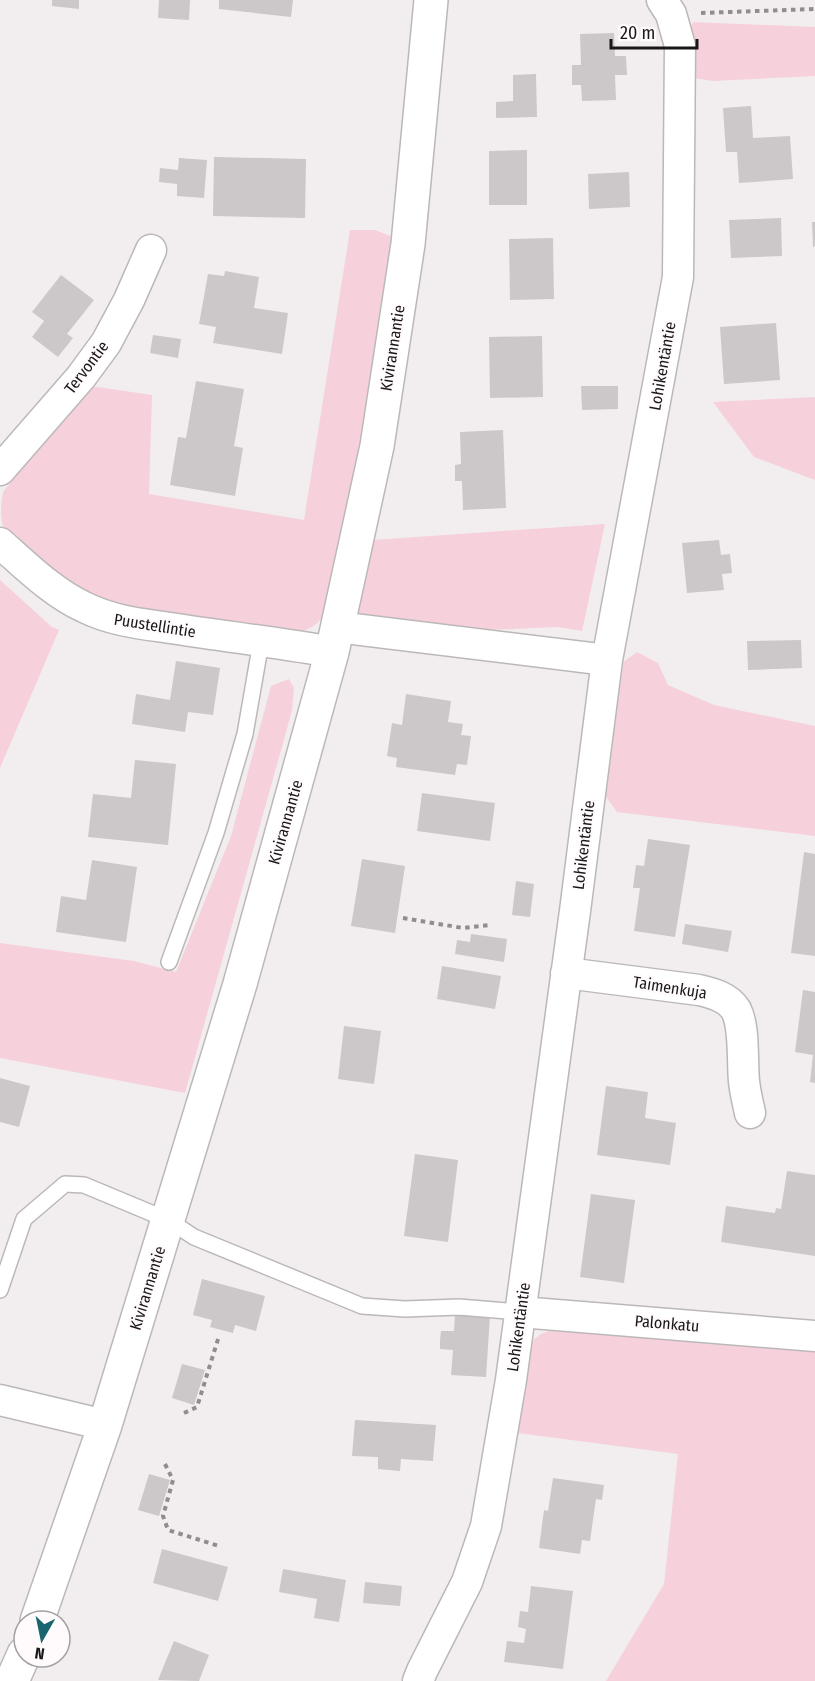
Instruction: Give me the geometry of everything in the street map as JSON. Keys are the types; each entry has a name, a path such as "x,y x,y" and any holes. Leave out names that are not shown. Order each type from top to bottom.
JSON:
{"street":[{"name":"Kivirannantie","path":"40,1609 105,1425 240,984 335,640 376,446 406,255 431,0"},
{"name":"Lohikentäntie","path":"418,1681 467,1582 486,1526 511,1380 607,660 678,277 680,46 666,7"},
{"name":"Tervontie","path":"0,470 81,377 106,343 129,300 151,250"},
{"name":"Puustellintie","path":"0,543 54,589 83,607 112,619 297,646 335,640 607,660"},
{"name":"Taimenkuja","path":"566,972 699,990 716,994 728,1002 736,1011 741,1031 744,1080 750,1113"},
{"name":"Palonkatu","path":"520,1312 815,1336"},
{"path":"0,1400 105,1425"}],"lane":[{"path":"168,962 216,833 236,767 245,734 261,642"},
{"path":"0,1290 24,1219 65,1184 84,1185 168,1220 194,1237 362,1306 405,1309 459,1307 520,1312"}],"path":[{"path":"666,7 815,9"},
{"path":"404,918 463,928 490,926"},
{"path":"183,1413 197,1407 219,1336"},
{"path":"165,1464 174,1480 163,1516 168,1530 219,1546"}],"shaded area":[{"path":"694,22 815,27 815,76 713,81 694,78 689,28"},
{"path":"350,230 375,230 393,237 348,507 324,616 319,622 303,631 276,631 113,604 76,590 6,536 1,515 3,492 82,391 91,386 152,395 149,494 304,520"},
{"path":"815,397 815,480 754,457 713,402"},
{"path":"605,524 582,631 557,627 351,636 372,540"},
{"path":"0,580 52,627 59,630 0,768"},
{"path":"637,652 658,663 668,685 714,705 815,726 815,836 617,812 603,793 622,663"},
{"path":"289,679 294,688 292,711 185,1093 0,1058 0,943 134,961 176,972 231,836 271,686"},
{"path":"559,1327 815,1347 815,1681 606,1681 664,1584 678,1454 518,1433 531,1342 541,1334"}],"building":[{"path":"52,0 79,0 79,9 52,6"},
{"path":"159,0 190,0 189,20 158,18"},
{"path":"219,0 293,0 291,17 219,9"},
{"path":"614,33 615,56 626,56 627,75 615,75 616,100 582,101 581,85 572,85 572,65 581,65 580,34"},
{"path":"536,74 537,117 496,118 496,102 513,101 513,75"},
{"path":"751,106 753,138 790,136 793,179 739,183 737,152 726,152 723,108"},
{"path":"527,150 527,205 489,205 489,151"},
{"path":"214,157 306,159 305,218 213,216"},
{"path":"179,158 207,160 204,198 177,196 177,184 159,182 160,168 178,170"},
{"path":"629,172 630,207 589,209 588,174"},
{"path":"781,218 782,256 731,258 729,220"},
{"path":"812,222 815,222 815,246 813,247"},
{"path":"553,238 554,299 510,300 509,239"},
{"path":"225,271 259,277 254,308 288,313 282,354 213,343 216,327 199,324 208,274 224,276"},
{"path":"61,275 94,300 67,334 73,338 58,357 32,337 44,321 32,312"},
{"path":"776,323 780,380 724,384 720,327"},
{"path":"153,335 181,339 178,358 150,353"},
{"path":"542,336 543,397 490,398 489,337"},
{"path":"196,381 244,389 234,446 243,448 235,496 170,485 178,437 186,438"},
{"path":"581,386 618,386 618,409 582,410"},
{"path":"503,430 506,508 463,510 462,481 455,481 455,465 461,464 460,432"},
{"path":"719,540 721,555 730,554 732,573 722,574 724,590 687,593 682,543"},
{"path":"801,640 802,668 748,670 747,641"},
{"path":"176,661 220,668 213,715 188,712 185,732 132,724 136,694 170,700"},
{"path":"406,694 451,701 448,722 463,724 461,735 471,736 467,765 457,764 455,775 396,767 397,758 387,756 392,723 402,725"},
{"path":"135,760 176,764 168,845 88,837 93,794 131,798"},
{"path":"422,793 495,803 490,841 417,831"},
{"path":"648,839 690,845 675,937 634,931 640,888 633,888 636,865 644,866"},
{"path":"804,852 815,854 815,956 791,953"},
{"path":"362,859 405,866 395,933 351,926"},
{"path":"92,860 137,867 126,942 56,932 61,896 86,900"},
{"path":"516,881 534,884 530,917 512,915"},
{"path":"685,924 732,931 728,952 682,944"},
{"path":"471,934 507,939 504,962 455,954 457,940 470,942"},
{"path":"442,966 501,976 495,1009 437,999"},
{"path":"803,990 815,992 815,1083 810,1082 813,1055 795,1052"},
{"path":"344,1026 381,1031 374,1084 338,1079"},
{"path":"0,1078 30,1086 19,1127 0,1122"},
{"path":"606,1086 648,1092 645,1118 676,1123 670,1165 597,1155"},
{"path":"415,1154 458,1160 448,1242 404,1236"},
{"path":"787,1171 815,1175 815,1256 721,1242 726,1206 775,1213 776,1208 781,1209"},
{"path":"591,1194 635,1200 624,1283 580,1277"},
{"path":"202,1279 265,1296 256,1331 235,1325 233,1333 210,1327 212,1320 193,1315"},
{"path":"455,1314 490,1316 486,1377 451,1375 453,1350 440,1349 440,1340 441,1331 454,1331"},
{"path":"182,1364 205,1370 194,1405 172,1398"},
{"path":"355,1420 436,1425 433,1461 401,1459 400,1471 378,1469 378,1457 352,1456"},
{"path":"149,1474 170,1480 159,1516 138,1510"},
{"path":"553,1478 604,1485 602,1500 596,1499 590,1541 582,1540 580,1554 539,1548 544,1510 548,1511"},
{"path":"162,1549 228,1567 218,1601 153,1583"},
{"path":"283,1569 346,1580 339,1622 314,1618 317,1599 279,1592"},
{"path":"365,1582 402,1586 400,1606 363,1603"},
{"path":"531,1586 573,1591 563,1669 504,1662 507,1641 524,1643 526,1629 518,1627 520,1611 528,1612"},
{"path":"174,1641 209,1655 199,1681 158,1680"}]}
